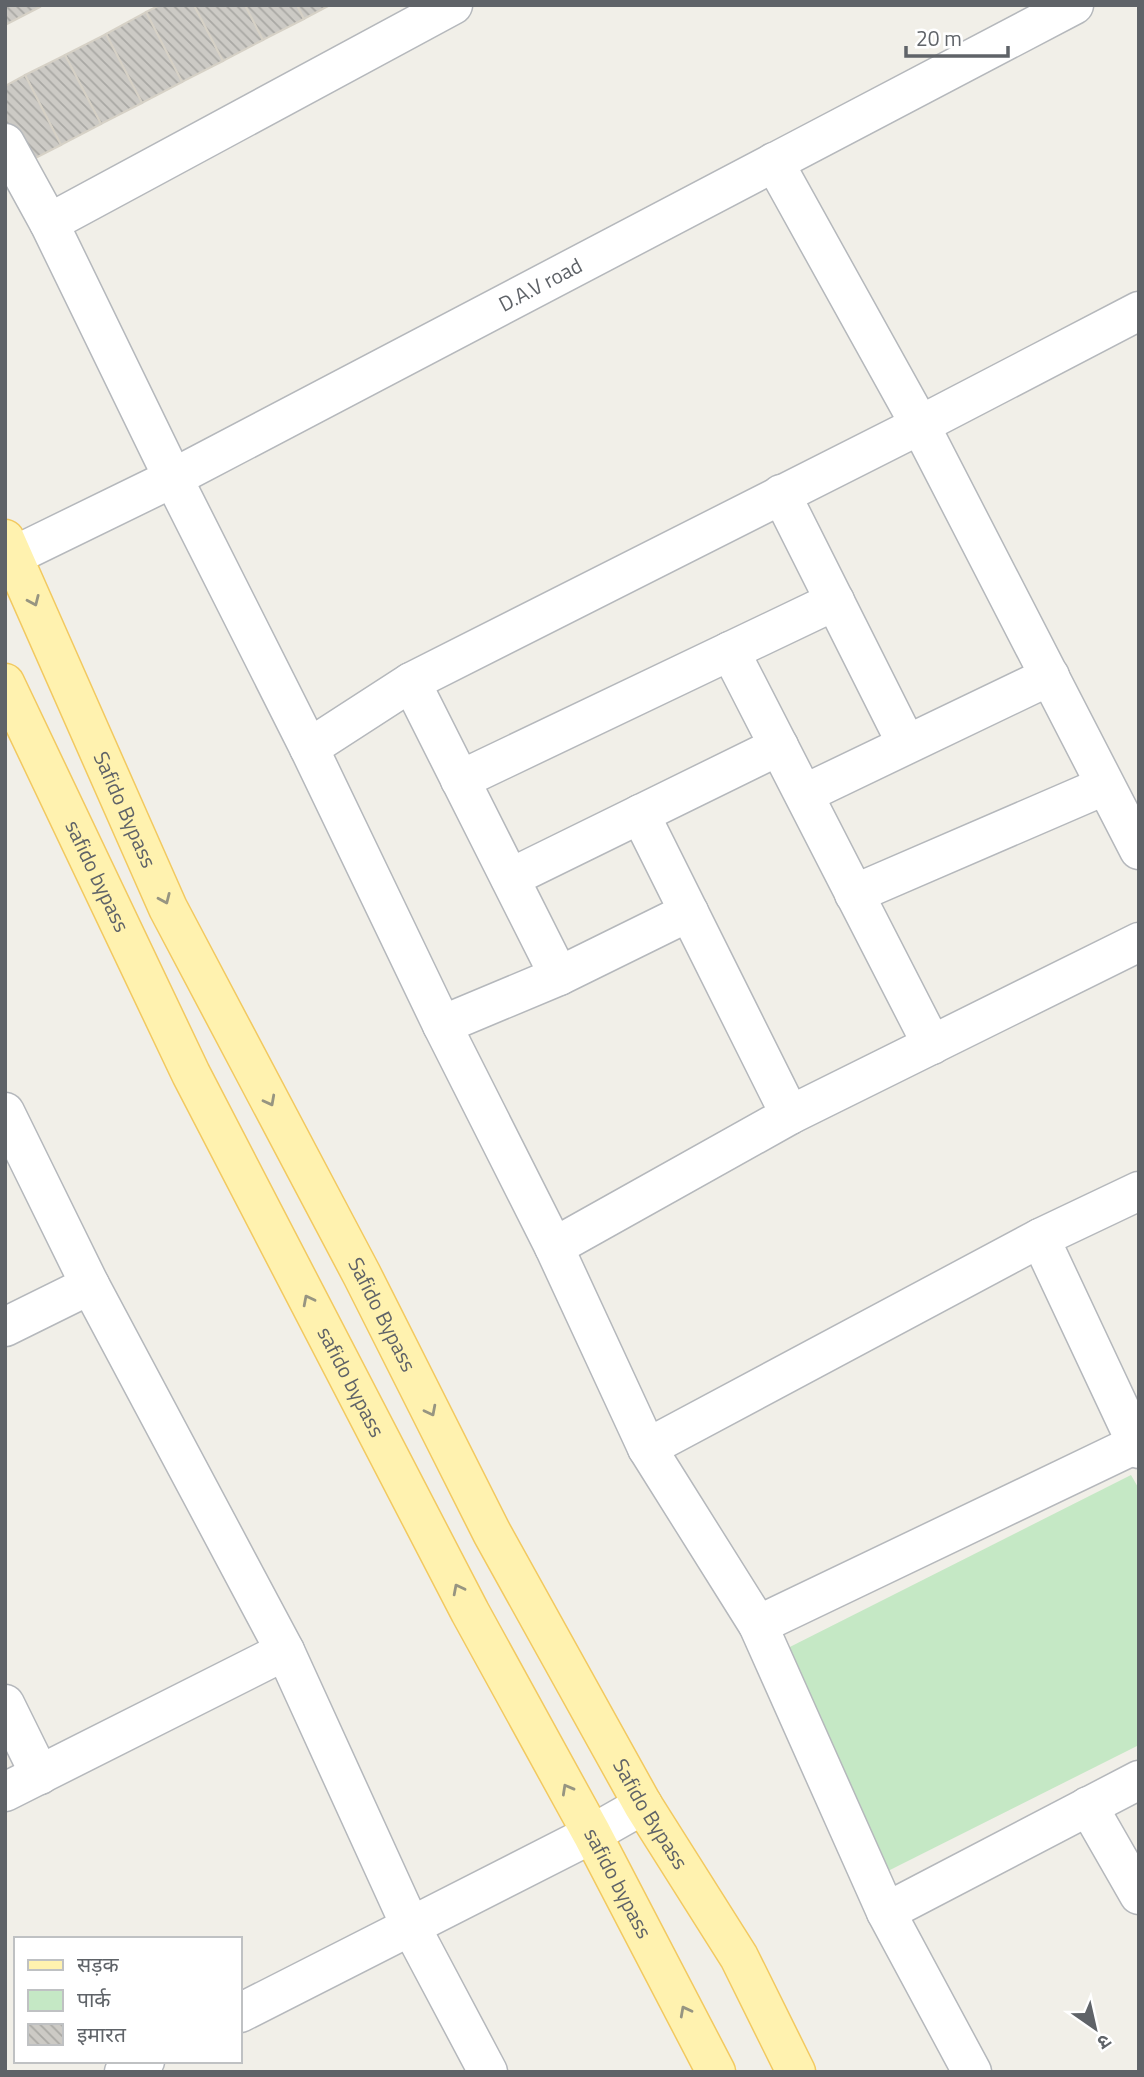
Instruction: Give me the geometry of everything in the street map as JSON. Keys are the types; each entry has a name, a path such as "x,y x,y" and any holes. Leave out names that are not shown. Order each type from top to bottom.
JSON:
{"main road":[{"name":"Safido Bypass","path":"8,552 169,908 362,1275 492,1533 643,1805 739,1957 796,2072"},
{"name":"safido bypass","path":"5,683 191,1074 470,1612 592,1834 716,2072"}],"street":[{"path":"49,223 453,5"},
{"name":"D.A.V road","path":"8,552 173,478 1074,5"},
{"path":"5,143 49,223 309,748 442,1025 554,1247 647,1448 758,1625 886,1912 972,2072"},
{"path":"774,162 920,425 1139,850"},
{"path":"309,748 411,682 920,425 1139,311"},
{"path":"781,494 906,743"},
{"path":"460,780 835,601"},
{"path":"730,652 932,1045"},
{"path":"804,794 1050,676"},
{"path":"411,682 559,976"},
{"path":"510,878 779,746"},
{"path":"854,894 1104,786"},
{"path":"640,814 790,1115"},
{"path":"442,1025 559,976 689,912"},
{"path":"554,1247 790,1115 1139,942"},
{"path":"5,1112 90,1285 285,1651 410,1925 488,2072"},
{"path":"647,1448 1040,1238 1139,1191"},
{"path":"758,1625 1137,1447 1040,1238"},
{"path":"5,1327 90,1285"},
{"path":"5,1792 285,1651"},
{"path":"5,1704 40,1775"},
{"path":"886,1912 1139,1780"},
{"path":"242,2011 592,1834 643,1805"},
{"path":"1088,1806 1139,1895"},
{"path":"124,2072 141,2063"}],"green space":[{"path":"1131,1475 1139,1489 1139,1745 868,1881 758,1663"}],"building":[{"path":"5,5 39,5 40,7 5,25"},
{"path":"160,5 194,5 223,61 182,82 146,12"},
{"path":"194,5 245,5 263,40 223,61"},
{"path":"245,5 297,5 304,19 263,40"},
{"path":"297,5 330,5 304,19"},
{"path":"146,12 182,82 142,103 106,34"},
{"path":"106,34 142,103 101,124 65,55"},
{"path":"65,55 101,124 61,145 25,75"},
{"path":"25,75 61,145 20,166 5,137 5,86"}]}
